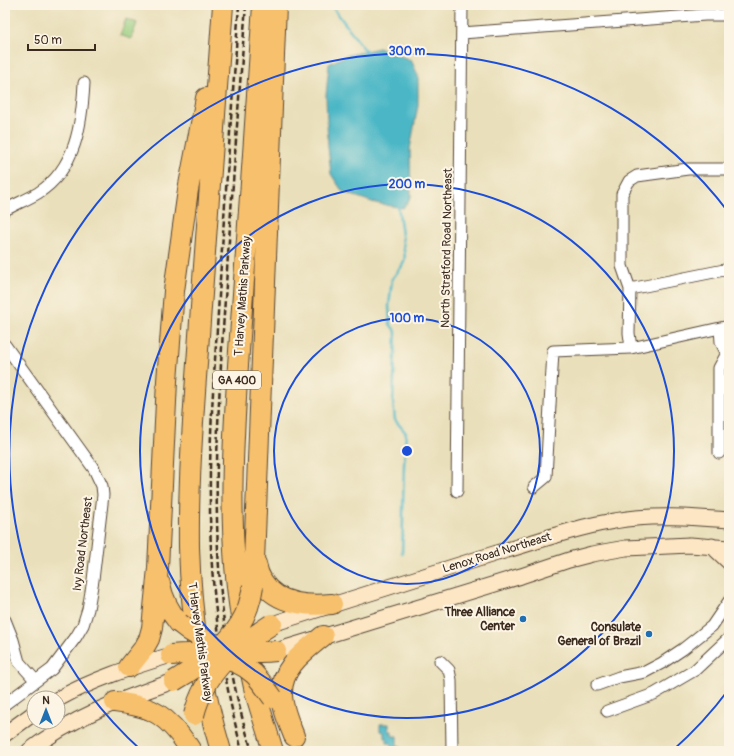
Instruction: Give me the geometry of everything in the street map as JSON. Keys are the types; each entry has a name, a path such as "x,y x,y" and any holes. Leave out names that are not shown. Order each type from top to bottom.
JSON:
{"highway":[{"name":"T Harvey Mathis Parkway","path":"221,751 208,704 200,663 189,547 190,491 195,401 223,5"},
{"name":"T Harvey Mathis Parkway","path":"264,5 236,397 233,507 237,583 242,626 255,692 274,751"},
{"path":"190,749 194,715 202,691 241,623 251,599 253,586 276,5"},
{"path":"220,48 204,106 196,148 187,197 174,291 166,396 158,577 164,600 169,611 179,623 253,674 263,684 273,698 297,744"},
{"path":"255,556 261,579 268,589 277,596 303,605 318,606 332,604"},
{"path":"129,668 149,639 152,628 158,568"},
{"path":"174,681 272,624"},
{"path":"297,744 284,707 282,695 283,685 286,674 293,664 323,636"},
{"path":"171,655 276,651"},
{"path":"114,702 145,708 165,718 172,724 190,749"}],"main road":[{"name":"Lenox Road Northeast","path":"272,624 332,604 586,527 614,521 645,517 692,517 729,520"},
{"path":"276,651 592,554 626,548 690,545 729,548"},
{"path":"712,546 729,562"},
{"path":"66,695 129,668 171,655"},
{"path":"29,751 63,727 114,702 174,681"},
{"path":"5,734 26,719"}],"street":[{"name":"North Stratford Road Northeast","path":"457,490 462,5"},
{"path":"462,33 705,15 729,15"},
{"path":"5,210 38,193 57,176 67,162 74,147 79,130 84,83"},
{"path":"631,348 629,333 630,289 622,266 622,194 629,181 637,176 688,169 729,169"},
{"path":"630,289 729,269"},
{"path":"534,486 546,477 553,351 631,348 724,327 721,342 728,356 719,368 719,453"},
{"name":"Ivy Road Northeast","path":"5,345 94,469 102,486 103,495 93,580 88,609 82,625 76,637 52,669 5,704"},
{"path":"597,685 619,677 645,672 662,663 683,649 712,626 729,601"},
{"path":"5,620 13,640 19,662 36,681"},
{"path":"607,711 654,694 695,670 729,638"},
{"path":"440,661 449,670 451,680 452,751"}],"green space":[{"path":"126,19 137,23 131,39 120,35"}],"water":[{"path":"379,48 411,60 418,75 418,105 410,149 411,197 403,208 375,203 343,192 331,174 328,147 326,96 329,64 345,56"},
{"path":"380,724 389,724 389,731 392,731 392,736 397,736 397,745 400,746 400,750 391,751 391,743 387,743 387,738 384,738 384,732 380,731"}],"waterway":[{"path":"331,5 367,53"},
{"path":"398,205 405,258 402,266 392,279 389,306 390,324 396,332 393,402 395,420 406,433 402,553"}],"railway":[{"path":"239,5 213,385 210,481 212,567 218,629 228,691 242,751"},
{"path":"246,5 224,314 218,424 217,534 227,643 237,697 252,751"}],"place":[{"name":"Three Alliance Center","path":"523,619"},
{"name":"Consulate General of Brazil","path":"649,634"}]}
